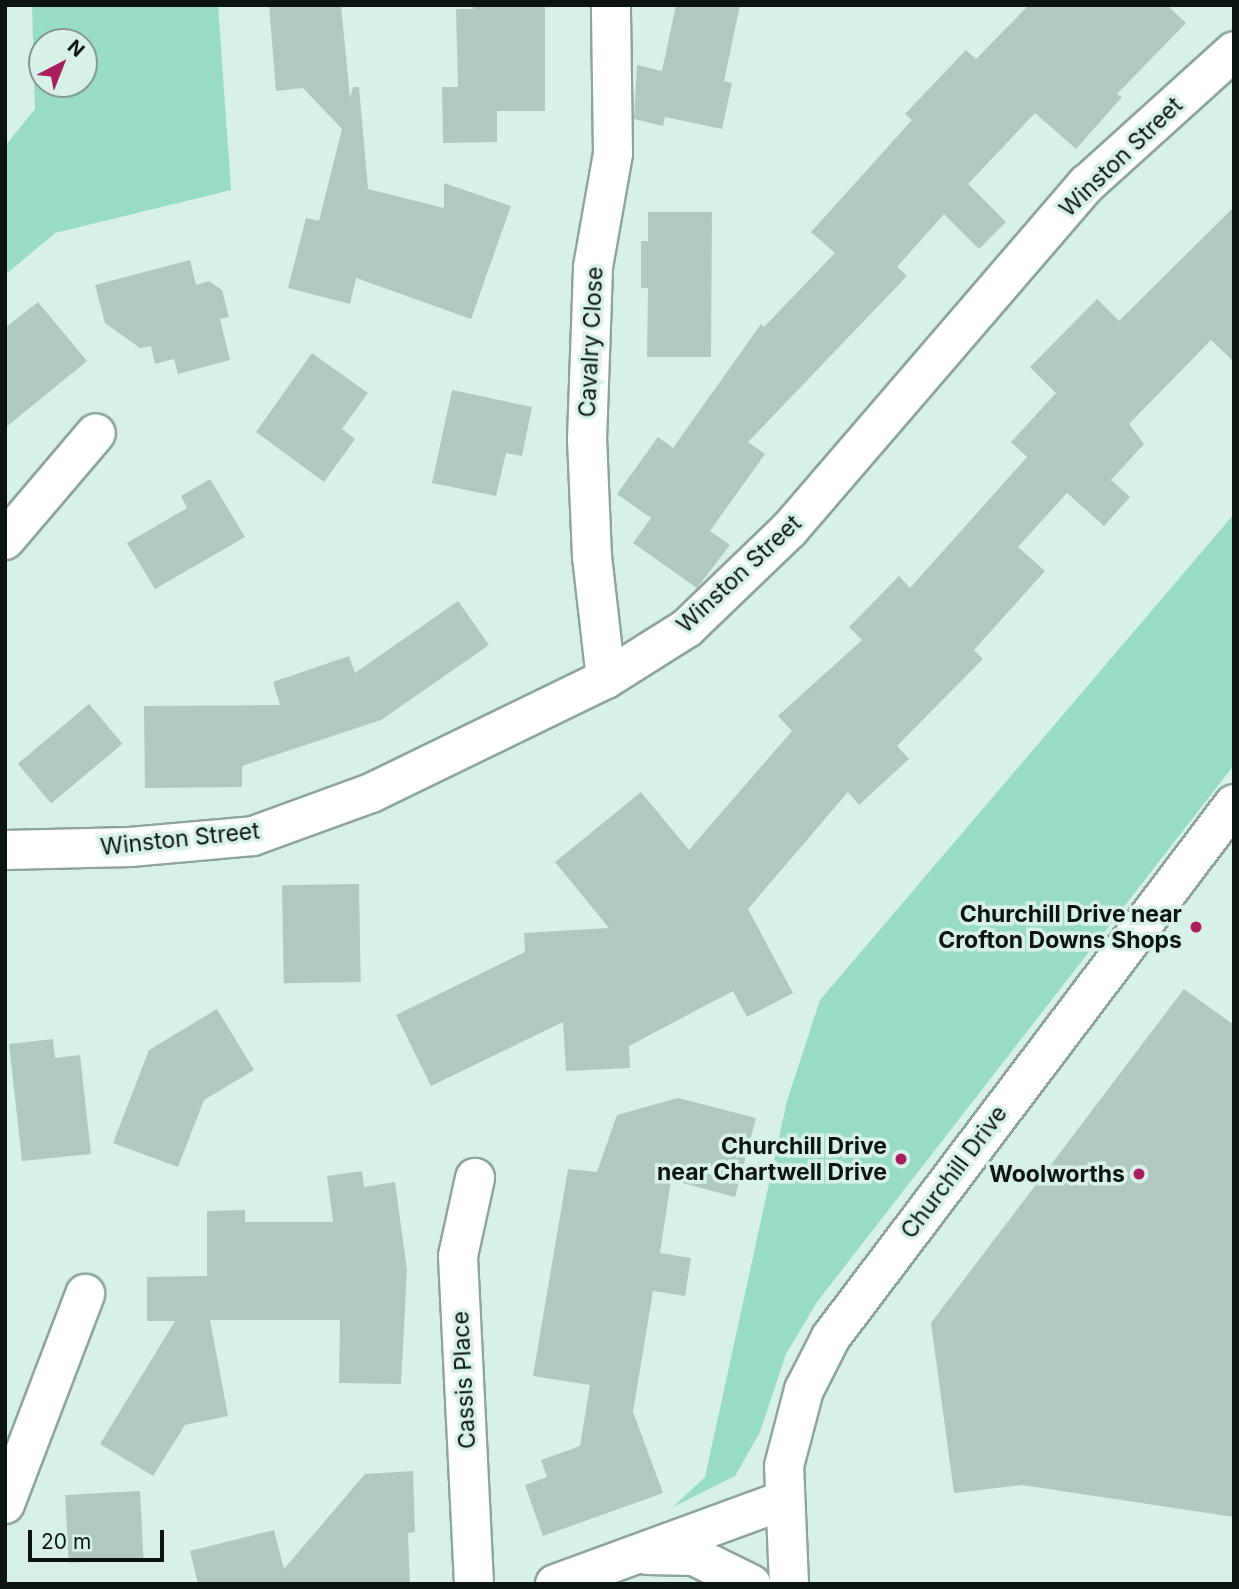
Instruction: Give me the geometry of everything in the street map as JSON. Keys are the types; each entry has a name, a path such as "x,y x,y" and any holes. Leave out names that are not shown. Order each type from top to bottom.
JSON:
{"street":[{"name":"Cavalry Close","path":"606,679 592,557 587,440 593,267 613,154 611,5"},
{"name":"Winston Street","path":"5,850 130,847 253,836 371,793 606,679 687,628 789,530 1087,184 1234,51"},
{"path":"5,540 96,433"},
{"name":"Churchill Drive","path":"789,1584 782,1501 793,1425 809,1378 831,1337 1234,804"},
{"name":"Cassis Place","path":"474,1584 458,1256 475,1178"},
{"path":"5,1504 85,1294"},
{"path":"555,1584 782,1501"},
{"path":"621,1558 694,1556 751,1584"}],"green space":[{"path":"32,5 218,5 231,190 55,233 5,275 5,146 35,109 35,98 98,98 98,28 33,28"},
{"path":"1234,514 1234,765 817,1302 786,1354 760,1432 735,1476 673,1507 705,1477 787,1101 820,1000"}],"building":[{"path":"269,5 341,5 350,98 353,87 359,87 368,189 444,208 444,183 511,206 471,319 356,278 350,304 288,288 306,218 319,221 342,129 303,88 276,91"},
{"path":"473,5 545,5 545,111 497,111 497,142 443,143 442,87 458,87 456,9 473,9"},
{"path":"676,5 740,5 724,81 732,83 722,129 665,117 663,126 634,119 637,65 662,71"},
{"path":"1029,5 1167,5 1186,23 1117,94 1122,97 1076,149 1035,113 968,184 1006,222 979,249 944,214 897,267 907,276 748,442 765,454 710,531 730,545 697,588 633,543 651,518 617,494 658,437 673,448 761,324 764,327 835,253 811,232 912,120 905,114 966,50 976,59"},
{"path":"1234,207 1234,362 1211,340 1129,424 1144,444 1111,480 1130,497 1104,526 1067,493 1018,547 1045,571 974,650 983,659 897,746 909,759 859,805 848,792 748,909 793,993 747,1017 733,991 629,1046 630,1068 566,1071 563,1022 431,1086 396,1015 525,952 524,933 609,928 555,862 641,792 689,850 792,731 778,716 862,640 849,627 899,576 910,588 1027,457 1011,442 1056,393 1030,367 1097,299 1119,321"},
{"path":"648,212 712,212 711,357 647,357 648,288 641,288 641,241 648,241"},
{"path":"190,260 196,285 209,281 222,290 229,317 220,319 230,360 178,374 174,359 155,364 151,346 140,348 105,323 95,285"},
{"path":"38,302 87,361 5,428 5,328"},
{"path":"312,353 368,393 342,429 355,439 324,482 256,432"},
{"path":"452,390 532,407 522,456 506,453 496,496 432,483"},
{"path":"210,479 245,537 155,589 127,543 187,508 181,496"},
{"path":"458,601 489,645 381,720 242,766 242,787 145,788 144,706 280,705 273,682 349,656 355,673"},
{"path":"89,704 122,744 51,804 18,764"},
{"path":"359,884 361,982 284,983 282,885"},
{"name":"Woolworths","path":"1184,989 1234,1025 1234,1517 1022,1485 954,1493 931,1323"},
{"path":"217,1009 254,1070 204,1100 178,1167 113,1143 149,1050"},
{"path":"53,1039 55,1058 80,1055 91,1154 22,1161 9,1044"},
{"path":"678,1098 756,1118 735,1197 671,1180 660,1253 691,1258 685,1296 653,1291 633,1412 663,1493 543,1536 525,1485 547,1477 541,1460 580,1446 590,1385 533,1376 568,1169 597,1172 617,1115"},
{"path":"362,1171 364,1187 395,1182 407,1270 401,1384 339,1383 340,1320 210,1320 228,1416 185,1425 153,1476 100,1444 175,1321 147,1321 147,1277 207,1276 207,1211 245,1210 245,1222 333,1222 327,1176"},
{"path":"413,1471 415,1532 408,1533 410,1584 198,1584 190,1551 274,1530 284,1569 365,1474"},
{"path":"140,1491 144,1559 69,1563 65,1495"}],"place":[{"name":"Churchill Drive near Crofton Downs Shops","path":"1196,927"},
{"name":"Churchill Drive near Chartwell Drive","path":"901,1159"},
{"name":"Woolworths","path":"1139,1174"}]}
